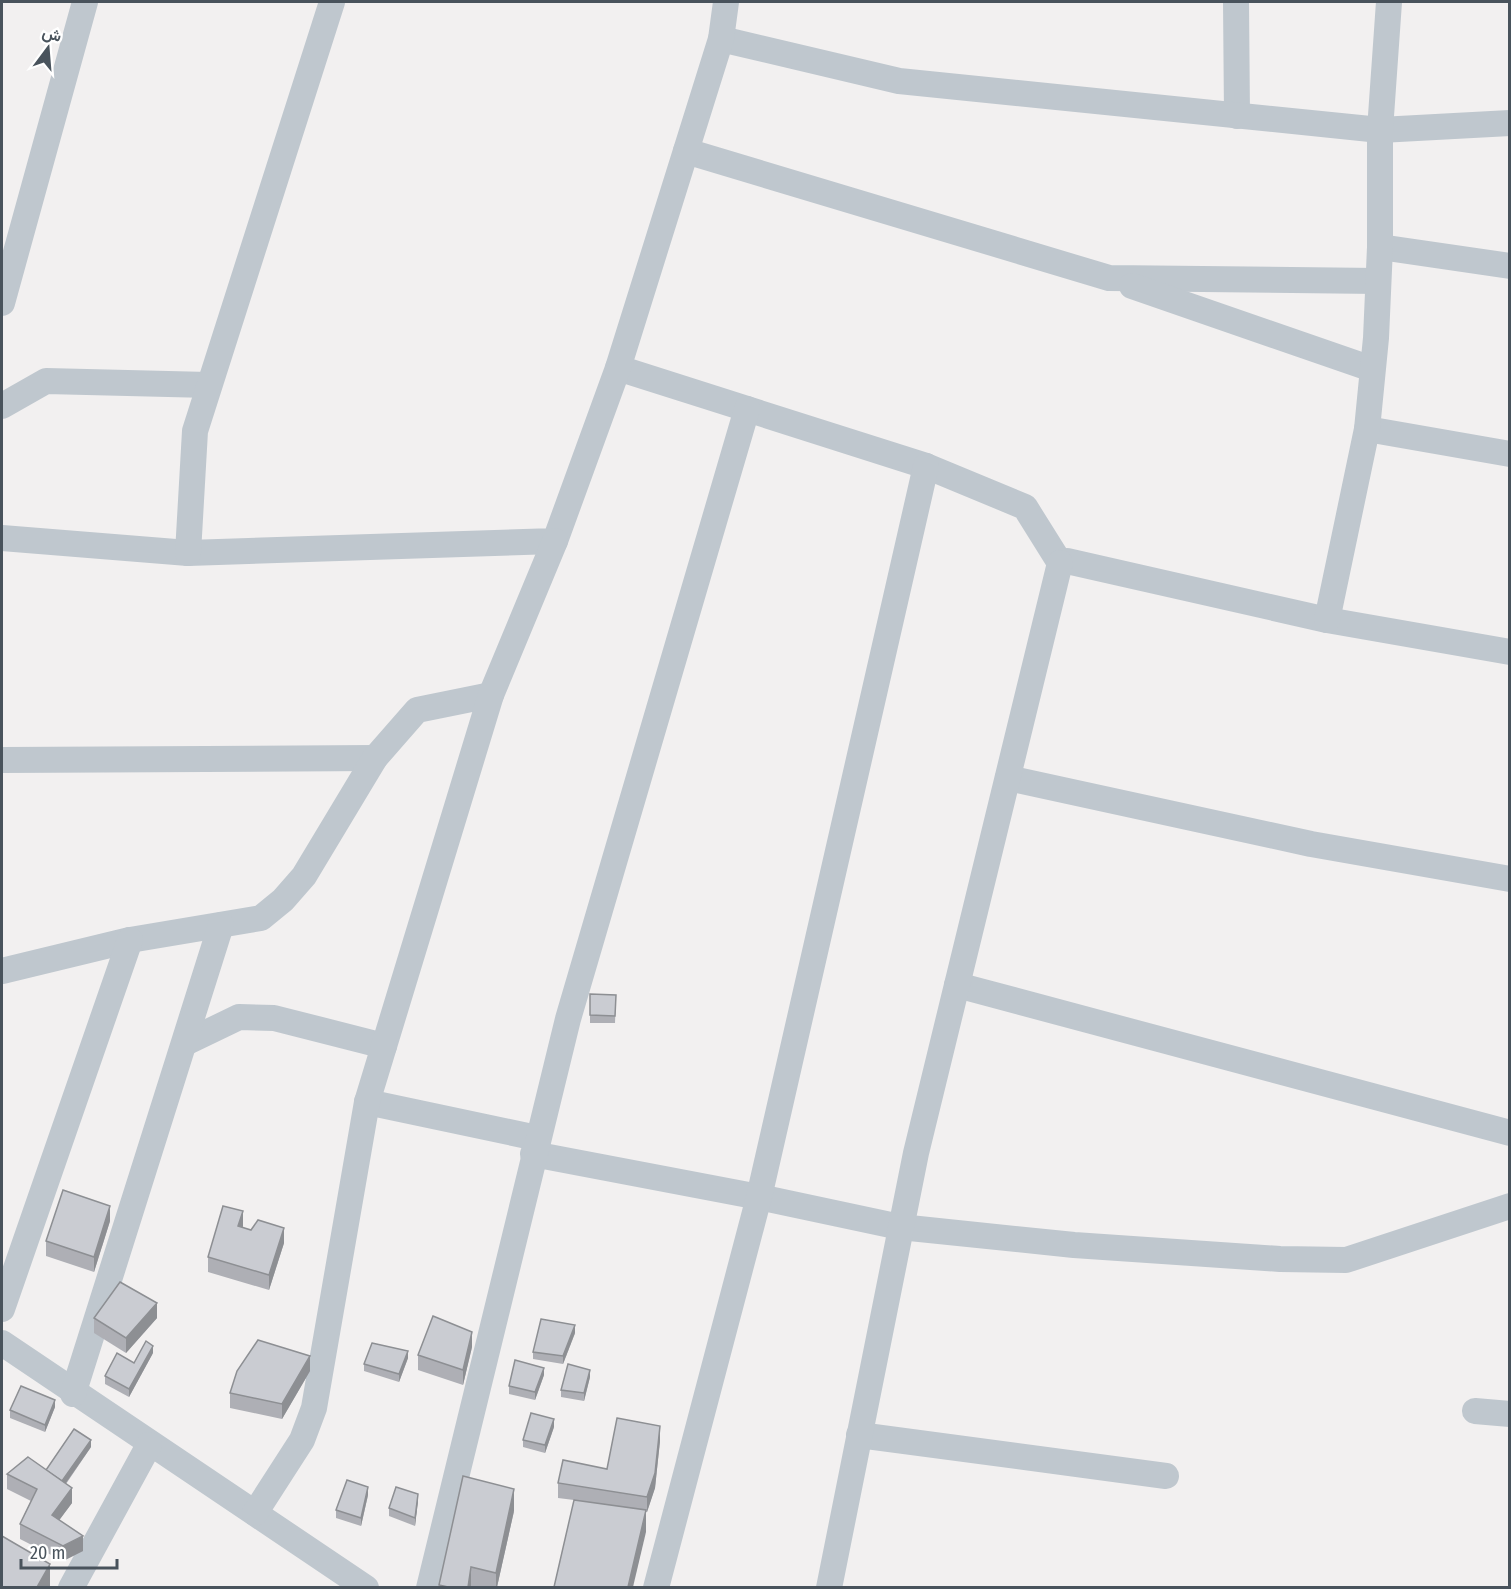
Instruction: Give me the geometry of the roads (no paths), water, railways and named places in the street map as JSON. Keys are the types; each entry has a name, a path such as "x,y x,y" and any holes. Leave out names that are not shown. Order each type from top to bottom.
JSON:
{"street":[{"path":"2,303 85,2"},
{"path":"188,553 195,431 332,2"},
{"path":"255,1512 302,1440 314,1408 367,1102 491,695 555,541 618,368 722,39 726,2"},
{"path":"1236,2 1237,116"},
{"path":"1327,620 1367,429 1380,247 1380,130 1389,2"},
{"path":"722,39 899,81 1380,130 1509,123"},
{"path":"686,151 1109,278 1372,369"},
{"path":"1380,247 1509,266"},
{"path":"1109,278 1378,281"},
{"path":"618,368 926,466 1025,507 1060,562 900,1227 829,1587"},
{"path":"2,406 46,381 209,385"},
{"path":"429,1587 535,1146 568,1019 747,409"},
{"path":"1367,429 1509,454"},
{"path":"656,1587 759,1197 926,466"},
{"path":"2,538 188,553 555,541"},
{"path":"1060,562 1067,561 1327,620 1509,652"},
{"path":"2,971 130,940 261,918 283,900 303,876 375,758 417,710 491,695"},
{"path":"2,760 375,758"},
{"path":"1008,778 1311,844 1509,879"},
{"path":"73,1394 221,924"},
{"path":"2,1309 130,940"},
{"path":"957,985 1509,1133"},
{"path":"185,1043 239,1017 251,1017 274,1018 384,1046"},
{"path":"367,1102 535,1146 900,1227 1186,1254 1346,1260 1509,1206"},
{"path":"2,1343 73,1394 366,1587"},
{"path":"1475,1411 1509,1414"},
{"path":"859,1435 1166,1476"},
{"path":"71,1587 149,1444"}]}
